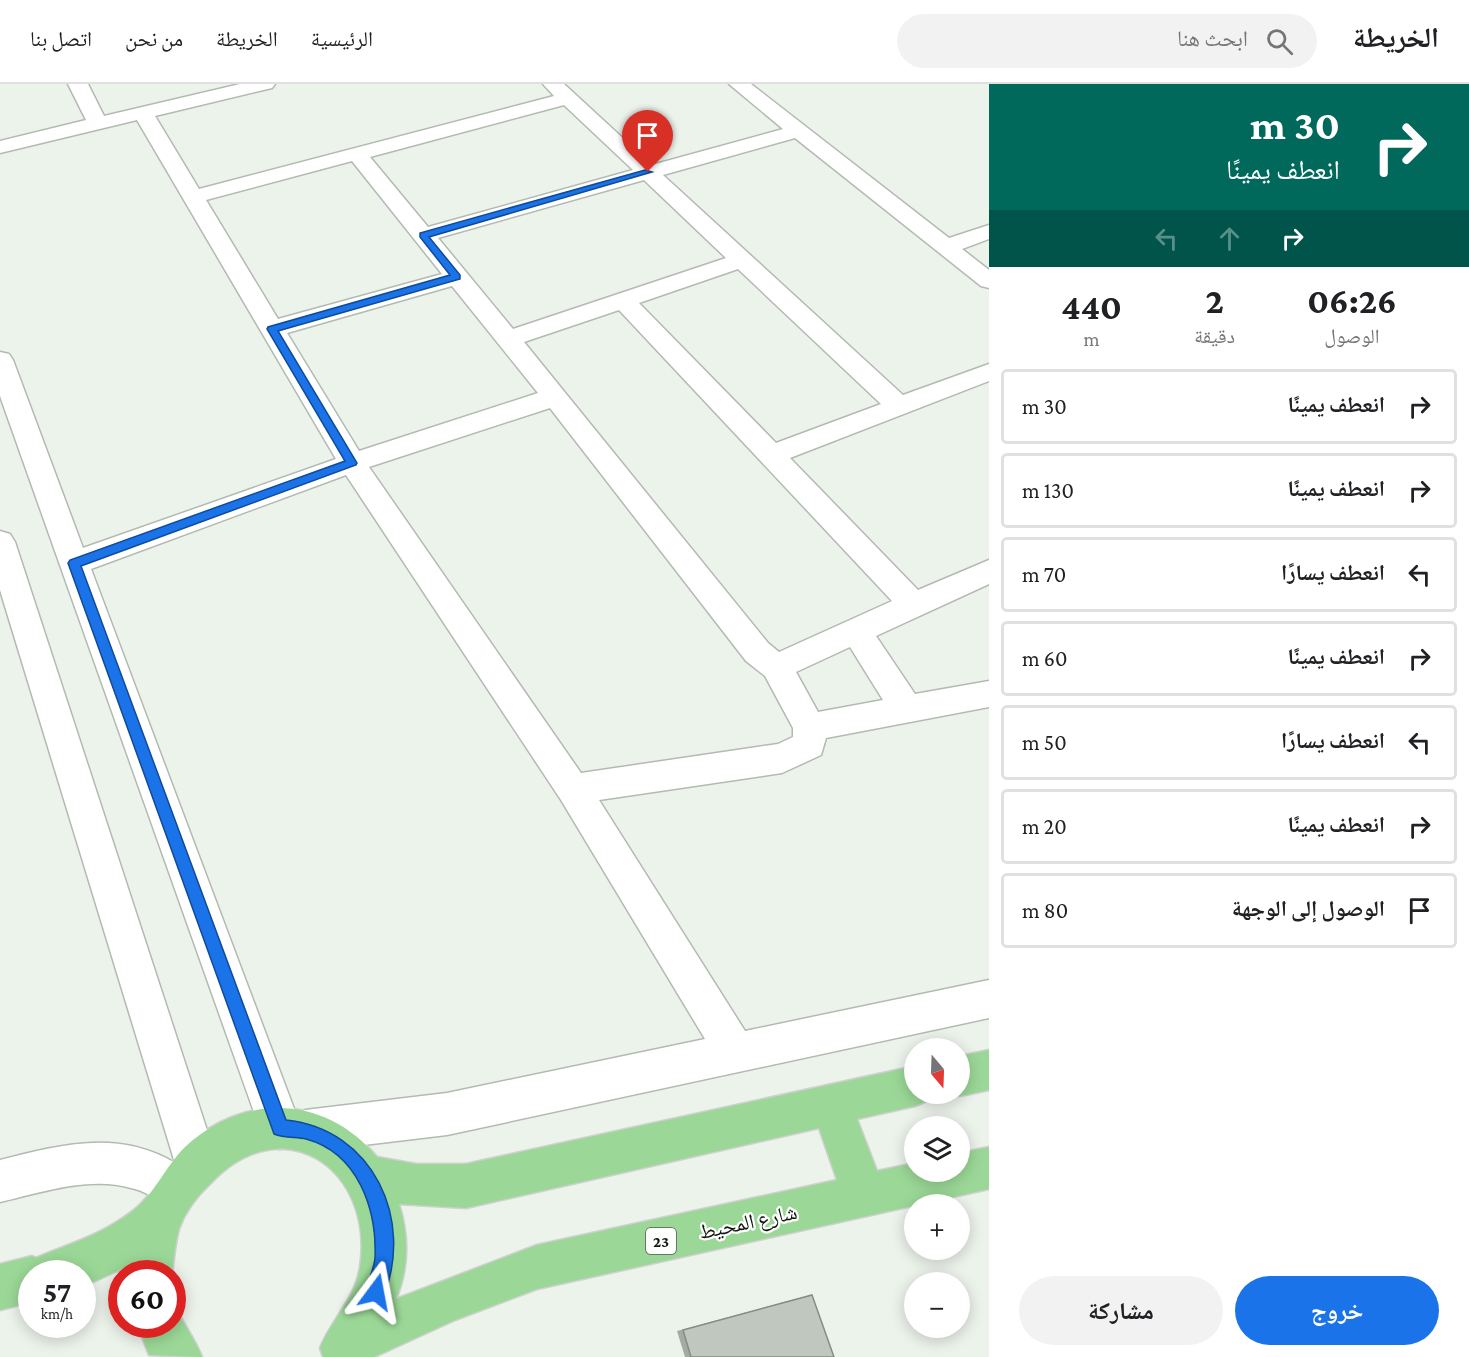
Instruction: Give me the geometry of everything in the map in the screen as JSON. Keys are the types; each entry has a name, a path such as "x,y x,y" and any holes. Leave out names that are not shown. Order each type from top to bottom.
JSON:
{"main road":[{"path":"970,1074 989,1070"},
{"path":"366,1176 410,1186 466,1186 904,1088"},
{"path":"831,1105 865,1196"},
{"path":"96,1261 129,1243 216,1149 237,1138 293,1129"},
{"name":"23","path":"293,1129 329,1140 343,1150 366,1176 378,1201 384,1229 384,1260 376,1292 363,1321 338,1352"},
{"name":"شارع المحيط","path":"338,1352 409,1315 473,1288 537,1268 989,1168"},
{"path":"151,1260 152,1246 179,1189"},
{"path":"0,1287 18,1282"},
{"path":"165,1338 179,1357"}],"street":[{"path":"78,84 98,124"},
{"path":"0,147 265,84"},
{"path":"739,84 989,281"},
{"path":"193,197 357,154 561,91 899,406"},
{"path":"143,113 352,463 573,789 735,1052"},
{"path":"423,235 798,130"},
{"path":"357,154 555,397 757,652 776,667 810,728 809,745 782,759 573,789"},
{"path":"945,247 989,232"},
{"path":"507,339 742,260"},
{"path":"272,329 457,277"},
{"path":"622,299 914,605"},
{"path":"0,360 74,563 293,1129 447,1114 989,999"},
{"path":"772,455 989,372"},
{"path":"74,563 352,463 555,397"},
{"path":"0,542 179,1189"},
{"path":"776,667 989,571"},
{"path":"856,631 907,709"},
{"path":"810,728 989,694"},
{"path":"0,1181 77,1163 106,1161 150,1171 179,1189"}],"building":[{"path":"812,1295 834,1357 691,1357 683,1330"}],"route":[{"path":"376,1292 384,1260 384,1229 378,1201 366,1176 350,1155 329,1140 306,1131 280,1128 74,563 352,463 272,329 457,277 423,235 648,172"}]}
